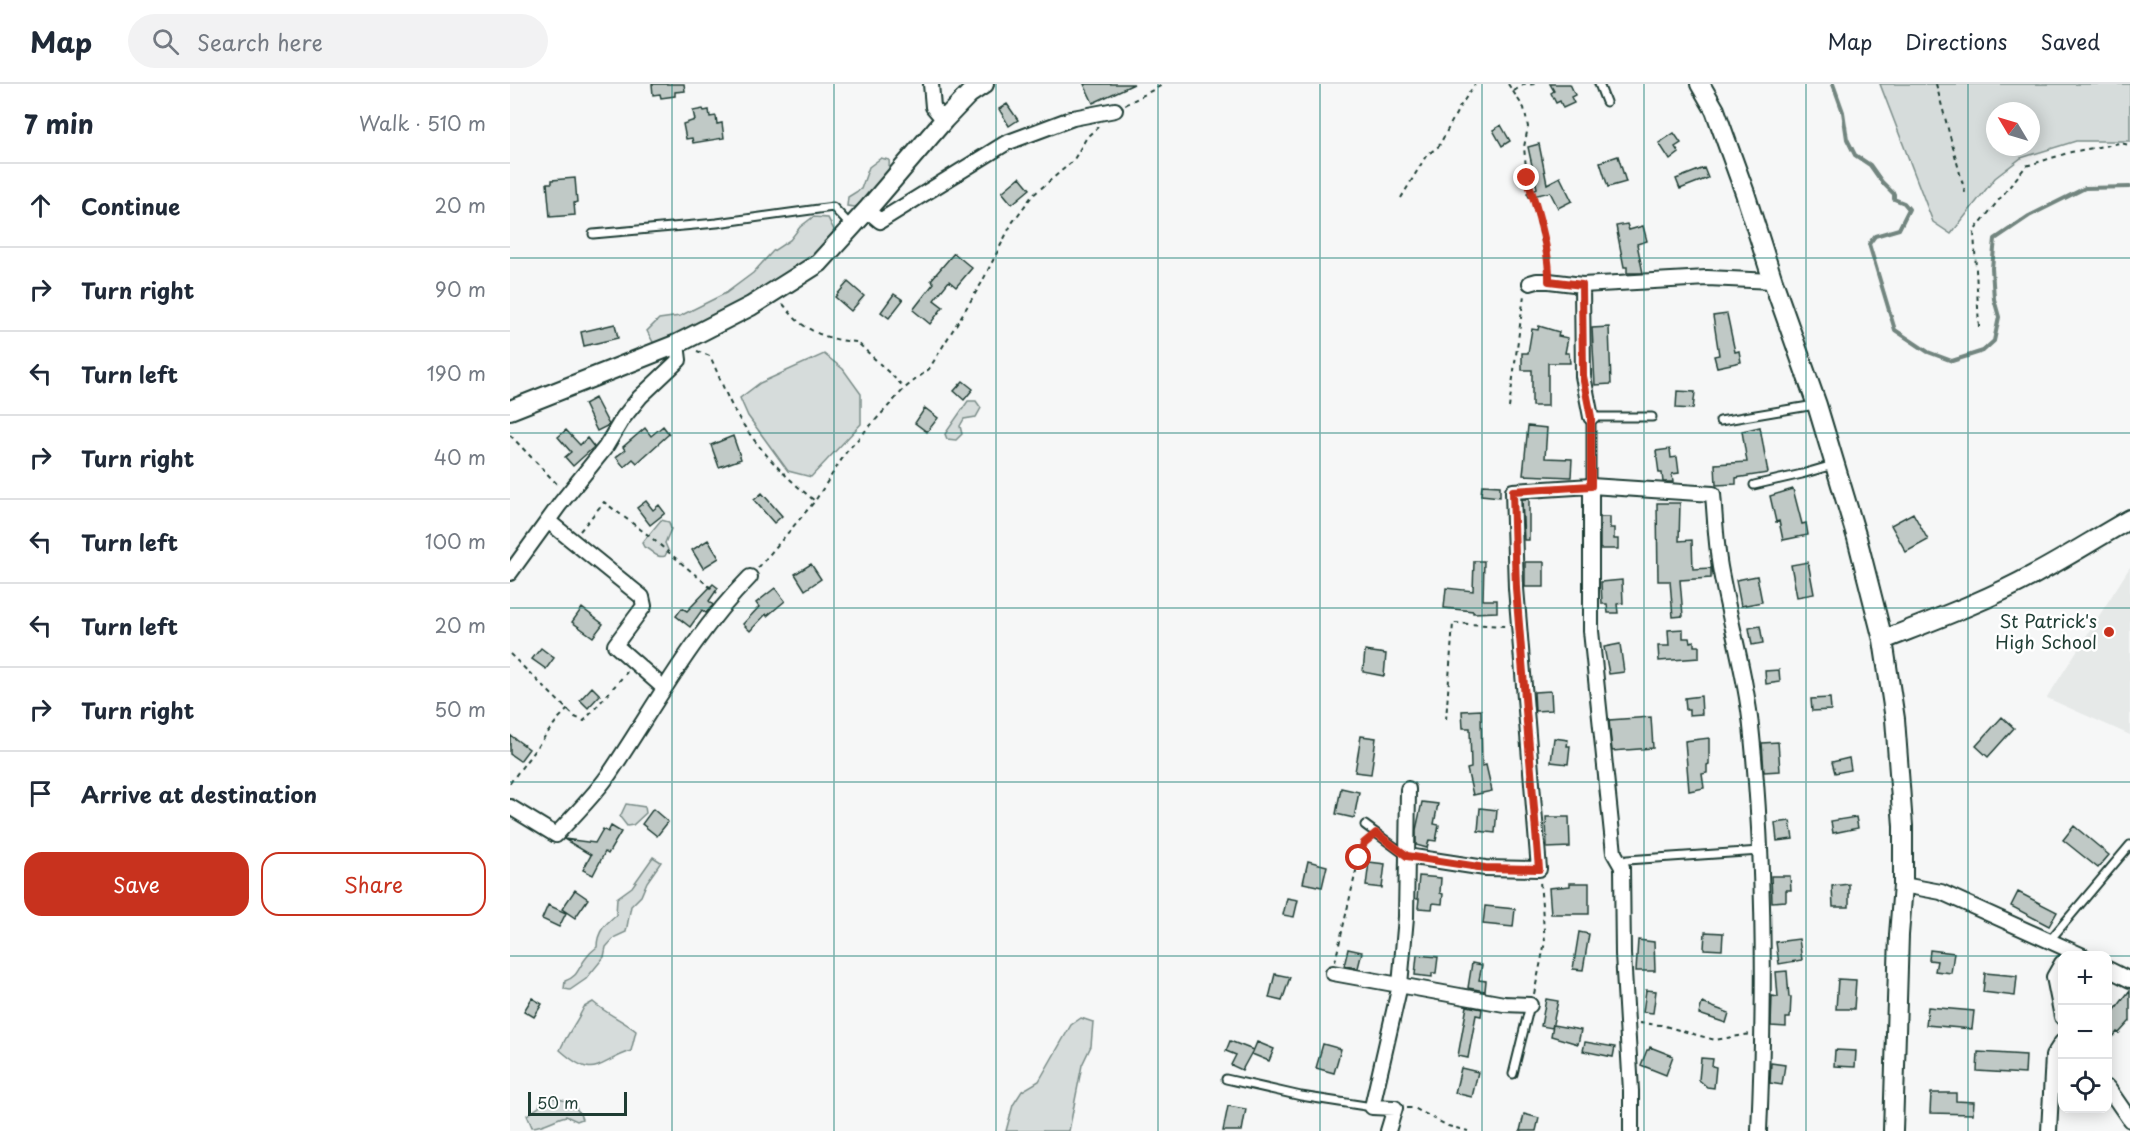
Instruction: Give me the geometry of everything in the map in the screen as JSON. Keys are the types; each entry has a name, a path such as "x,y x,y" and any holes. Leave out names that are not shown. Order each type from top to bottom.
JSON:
{"street":[{"path":"931,84 933,107 944,120"},
{"path":"510,410 678,349 819,263 944,120 969,94 984,84"},
{"path":"1700,84 1715,110 1817,405 1857,538 1882,640 1896,731 1903,826 1903,885 1899,935 1893,1131"},
{"path":"867,210 880,221 1006,143 1073,118 1115,110"},
{"path":"1530,283 1549,281 1582,285 1707,278 1773,281"},
{"path":"1582,285 1583,376 1591,417"},
{"path":"510,573 605,448 623,418 640,397 679,360 678,349"},
{"path":"1591,486 1591,631 1614,853 1620,864 1631,1131"},
{"path":"1407,856 1485,868 1539,869 1516,588 1513,491 1591,486 1713,494 1719,565 1734,629 1752,733 1761,851 1763,1032 1759,1131"},
{"path":"1882,640 1950,615 2036,574 2130,519"},
{"path":"548,521 642,597 644,606 615,645 664,688"},
{"path":"510,807 556,835 608,775 694,642 726,601 750,577"},
{"path":"1388,1131 1395,1108 1372,1107 1400,985 1406,917 1408,789"},
{"path":"1903,885 1941,892 2070,951"},
{"path":"2058,970 2054,977 2058,997"},
{"path":"2112,971 2130,980"},
{"path":"1333,973 1504,1004 1530,1005"},
{"path":"2049,1131 2052,1056 2058,1048"},
{"path":"2112,1094 2130,1120"}],"lane":[{"path":"1599,84 1606,102"},
{"path":"593,234 717,223 833,207 852,227"},
{"path":"1720,420 1817,405"},
{"path":"1591,486 1591,417 1652,417"},
{"path":"1754,485 1834,464"},
{"path":"1365,825 1407,856"},
{"path":"2050,940 2130,845"},
{"path":"1620,864 1627,860 1761,851"},
{"path":"1513,1074 1530,1005"},
{"path":"1226,1079 1301,1096 1372,1107"}],"path":[{"path":"750,577 814,501 847,451 905,388 929,369 981,284 1012,223 1032,196 1073,161 1087,137 1115,110 1164,84"},
{"path":"1401,198 1426,156 1439,146 1475,84"},
{"path":"1508,84 1524,108 1528,127 1524,147 1527,178 1544,241 1549,281"},
{"path":"1514,91 1522,85 1536,84"},
{"path":"1936,84 1966,195"},
{"path":"1979,327 1974,231 2026,166 2072,152 2121,143 2130,145"},
{"path":"1509,408 1524,298 1526,287 1530,283"},
{"path":"773,292 799,322 838,341 856,342 905,388"},
{"path":"678,349 694,350 711,356 737,414 792,483 814,501"},
{"path":"510,435 568,495"},
{"path":"573,541 604,502 648,535 726,601"},
{"path":"1446,720 1453,622 1520,628"},
{"path":"510,654 575,717 584,721 635,663"},
{"path":"510,783 567,709"},
{"path":"1333,973 1338,943 1364,843 1376,833"},
{"path":"1530,1005 1545,942 1539,869"},
{"path":"1627,1021 1661,1025 1715,1040 1763,1032"},
{"path":"1395,1108 1414,1108 1448,1126 1468,1131"}],"shaded area":[{"path":"1880,84 2130,84 2130,141 2076,141 2040,152 2040,102 1986,102 1986,156 2027,156 2021,158 1995,178 1951,234 1933,222"},
{"path":"881,158 889,160 884,180 861,203 855,207 847,206 848,197 861,189 869,167"},
{"path":"813,217 828,218 835,232 822,254 712,320 654,344 647,331 659,319 680,316 726,293 753,273 773,251 790,240 800,227"},
{"path":"824,354 843,369 861,394 861,424 811,477 788,471 748,416 740,398 760,383"},
{"path":"968,401 976,401 981,408 976,417 964,419 960,426 962,434 956,440 947,439 945,434"},
{"path":"661,520 669,522 671,529 665,543 668,550 662,557 644,547 642,543"},
{"name":"St Patrick's High School","path":"2130,567 2130,735 2047,698"},
{"path":"626,804 645,807 646,813 633,825 627,826 620,817"},
{"path":"653,857 661,862 647,882 641,896 631,906 626,932 615,937 606,947 604,957 586,979 570,990 564,989 565,981 575,975 597,947 602,929 616,915 617,898 632,887"},
{"path":"593,1002 636,1031 631,1051 602,1065 588,1067 581,1065 560,1050 584,1007"},
{"path":"1081,1018 1093,1022 1091,1046 1082,1065 1069,1131 1006,1131 1013,1105 1022,1091 1039,1081 1071,1025"},
{"path":"542,1097 566,1101 576,1108 582,1119 577,1121 566,1116 532,1127 527,1115 539,1107"}],"building":[{"path":"652,84 684,84 685,91 675,92 675,96 661,98 660,94 653,95"},
{"path":"1084,84 1134,84 1093,103"},
{"path":"1550,84 1570,84 1575,95 1571,97 1574,103 1563,108 1560,101 1556,103"},
{"path":"1007,104 1018,120 1009,126 999,109"},
{"path":"703,109 704,111 709,110 710,117 716,116 717,124 722,123 724,138 693,143 692,138 686,139 683,124 695,120 693,111"},
{"path":"1501,125 1510,141 1502,146 1493,130"},
{"path":"1674,133 1681,143 1675,147 1679,153 1670,160 1659,143"},
{"path":"1539,144 1547,184 1560,177 1572,201 1558,208 1550,192 1529,197 1527,193 1537,188 1528,147"},
{"path":"1618,156 1626,182 1608,187 1600,162"},
{"path":"1704,168 1708,178 1680,189 1676,179"},
{"path":"1020,177 1030,189 1012,204 1002,192"},
{"path":"575,178 577,202 574,203 575,215 550,217 547,183 552,183 552,180"},
{"path":"1627,224 1629,230 1643,226 1647,241 1637,244 1643,273 1627,273 1627,267 1624,267 1616,226"},
{"path":"954,253 972,268 956,287 949,281 934,300 943,307 930,324 913,310 934,283 931,280"},
{"path":"848,282 864,296 851,311 835,297"},
{"path":"894,294 903,300 889,318 881,312"},
{"path":"1727,314 1735,352 1739,351 1741,362 1717,367 1714,356 1719,355 1713,316"},
{"path":"615,324 618,338 584,346 581,332"},
{"path":"1539,326 1559,332 1558,336 1568,338 1565,353 1569,353 1570,363 1548,363 1548,406 1532,406 1532,370 1522,370 1522,353 1528,353 1532,329 1538,330"},
{"path":"1609,327 1611,384 1595,385 1592,328"},
{"path":"963,381 973,389 964,400 954,391"},
{"path":"1677,391 1695,392 1693,409 1676,408"},
{"path":"595,398 609,425 597,431 584,404"},
{"path":"925,408 938,418 927,432 915,423"},
{"path":"663,426 669,434 637,463 633,459 624,467 616,457 625,450 623,447 645,428 651,436"},
{"path":"1528,426 1547,428 1545,458 1572,459 1571,477 1523,475"},
{"path":"1760,427 1768,473 1736,478 1736,484 1716,485 1715,464 1747,462 1742,431"},
{"path":"566,430 580,445 587,438 594,447 573,466 565,457 571,452 558,437"},
{"path":"733,436 741,459 719,467 711,445"},
{"path":"1670,449 1671,458 1677,457 1679,473 1672,474 1673,482 1663,482 1662,473 1659,473 1656,451"},
{"path":"1482,485 1500,486 1500,497 1481,495"},
{"path":"1793,489 1802,524 1806,523 1808,535 1783,540 1770,496"},
{"path":"762,493 782,516 774,523 754,500"},
{"path":"1522,499 1529,499 1529,540 1524,540"},
{"path":"646,501 653,510 659,505 665,513 650,525 637,508"},
{"path":"1657,503 1680,503 1679,541 1692,540 1693,569 1711,568 1711,578 1680,580 1683,616 1673,617 1670,581 1658,581"},
{"path":"1913,513 1928,540 1906,552 1891,525"},
{"path":"1600,517 1610,517 1610,528 1614,528 1614,539 1618,539 1618,549 1600,549"},
{"path":"708,540 719,558 703,568 692,550"},
{"path":"1474,561 1484,561 1483,600 1497,600 1497,612 1473,613 1473,611 1444,608 1446,588 1473,591"},
{"path":"1525,562 1544,562 1544,587 1525,587"},
{"path":"1808,562 1814,594 1797,597 1791,565"},
{"path":"811,564 821,579 805,590 795,574"},
{"path":"1757,576 1762,602 1741,606 1736,580"},
{"path":"1622,580 1623,603 1617,604 1618,613 1608,613 1607,604 1602,604 1601,582"},
{"path":"713,584 718,588 709,601 713,605 706,613 702,610 690,627 676,616 682,608 687,611"},
{"path":"775,588 785,601 767,616 766,614 750,631 743,624 759,607 756,603"},
{"path":"582,608 603,624 593,637 572,622"},
{"path":"1760,626 1763,643 1752,645 1749,628"},
{"path":"1683,629 1683,638 1689,638 1690,642 1694,641 1694,646 1699,646 1699,658 1659,661 1658,646 1669,646 1668,630"},
{"path":"1620,644 1624,672 1609,674 1604,647"},
{"path":"541,648 554,658 546,669 532,659"},
{"path":"1365,651 1386,654 1384,676 1363,672"},
{"path":"1779,670 1780,682 1766,684 1765,671"},
{"path":"592,687 600,695 588,708 580,700"},
{"path":"1551,691 1552,710 1535,711 1534,692"},
{"path":"1701,696 1702,714 1689,715 1685,698"},
{"path":"1830,698 1831,710 1812,711 1811,699"},
{"path":"1481,710 1482,766 1486,765 1492,791 1473,795 1467,769 1471,768 1470,728 1463,728 1462,711"},
{"path":"1651,717 1653,748 1612,751 1609,720"},
{"path":"2002,717 2014,728 1988,757 1976,746"},
{"path":"510,735 529,749 520,761 510,754"},
{"path":"1361,736 1376,738 1371,774 1355,772"},
{"path":"1554,738 1568,740 1567,746 1570,746 1568,764 1551,762"},
{"path":"1709,738 1709,764 1707,773 1702,774 1704,788 1689,791 1685,741"},
{"path":"1778,742 1780,771 1764,772 1762,743"},
{"path":"1849,758 1851,770 1835,773 1832,762"},
{"path":"1341,788 1359,792 1354,818 1336,814"},
{"path":"1422,802 1438,804 1434,824 1439,825 1436,841 1429,840 1427,848 1416,845 1416,830"},
{"path":"1480,808 1497,810 1495,833 1478,831"},
{"path":"653,809 668,822 657,836 642,824"},
{"path":"1546,817 1569,817 1570,847 1547,848"},
{"path":"1856,817 1858,828 1833,833 1831,821"},
{"path":"1790,821 1793,839 1777,841 1775,823"},
{"path":"611,826 621,832 608,854 605,852 593,875 583,870 591,855 564,839 595,843 603,829 608,832"},
{"path":"2074,826 2109,855 2098,868 2063,840"},
{"path":"1308,861 1327,866 1322,887 1303,883"},
{"path":"1369,862 1385,864 1382,888 1366,886"},
{"path":"1419,876 1441,878 1442,904 1433,903 1432,909 1418,908"},
{"path":"1771,876 1790,876 1791,890 1786,890 1786,901 1772,902"},
{"path":"1570,883 1589,883 1589,914 1551,914 1549,888 1570,886"},
{"path":"1849,884 1849,907 1833,907 1832,886"},
{"path":"575,890 588,899 575,918 562,909"},
{"path":"2018,892 2057,912 2049,926 2011,906"},
{"path":"1287,898 1298,900 1294,917 1283,915"},
{"path":"548,905 566,913 559,927 542,919"},
{"path":"1485,906 1515,909 1513,927 1483,924"},
{"path":"1579,932 1589,934 1583,970 1573,969"},
{"path":"1705,932 1723,933 1722,950 1704,949"},
{"path":"1799,939 1802,960 1779,964 1776,942"},
{"path":"1638,940 1654,942 1655,971 1636,971"},
{"path":"1348,949 1362,952 1358,968 1344,966"},
{"path":"1930,950 1954,953 1951,973 1935,971 1937,961 1929,960"},
{"path":"1417,955 1438,957 1436,973 1432,973 1432,977 1415,975"},
{"path":"1472,963 1482,965 1479,980 1486,981 1485,991 1468,988"},
{"path":"1787,971 1789,997 1791,997 1790,1018 1786,1018 1786,1027 1771,1026 1772,996 1778,997 1776,972"},
{"path":"1985,973 2017,976 2015,996 1983,992"},
{"path":"1275,974 1290,977 1282,1001 1269,998"},
{"path":"1838,979 1856,980 1854,1009 1836,1009"},
{"path":"1646,990 1656,991 1653,1013 1643,1012"},
{"path":"2130,990 2130,1021 2112,1038 2112,1014"},
{"path":"532,998 542,1004 534,1017 524,1011"},
{"path":"1546,999 1558,1001 1552,1028 1541,1026"},
{"path":"1702,1003 1729,1013 1726,1023 1699,1014"},
{"path":"1467,1006 1482,1009 1481,1016 1476,1015 1468,1058 1458,1056"},
{"path":"1928,1007 1974,1011 1972,1029 1926,1025"},
{"path":"1553,1025 1581,1030 1578,1044 1551,1036"},
{"path":"1230,1041 1253,1050 1242,1070 1231,1065 1236,1055 1226,1051"},
{"path":"1257,1042 1274,1049 1269,1061 1252,1054"},
{"path":"1585,1042 1615,1047 1613,1057 1583,1051"},
{"path":"1323,1044 1341,1049 1334,1073 1316,1068"},
{"path":"1650,1047 1673,1056 1666,1075 1641,1065"},
{"path":"1835,1050 1856,1051 1855,1067 1834,1066"},
{"path":"1978,1052 2026,1055 2025,1074 1977,1071"},
{"path":"1701,1058 1713,1059 1712,1066 1716,1067 1714,1088 1707,1087 1699,1080"},
{"path":"1771,1063 1785,1065 1782,1085 1770,1083"},
{"path":"1461,1068 1478,1072 1472,1097 1455,1093"},
{"path":"1931,1093 1956,1093 1956,1101 1974,1102 1973,1114 1930,1113"},
{"path":"1228,1106 1246,1109 1242,1131 1223,1131"},
{"path":"1524,1114 1539,1118 1536,1131 1520,1131"}],"waterway":[{"path":"1833,84 1843,112 1847,139 1855,155 1870,165 1894,194 1894,199 1904,203 1909,209 1899,229 1875,236 1869,244 1895,330 1928,352 1952,361 1983,351 1994,341 1999,317 1994,299 1992,268 1995,239 2029,216 2085,188 2130,187"}],"place":[{"name":"St Patrick's High School","path":"2109,632"}],"route":[{"path":"1359,858 1364,843 1376,833 1407,856 1485,868 1539,869 1516,588 1513,491 1591,486 1591,417 1583,376 1582,285 1549,281 1544,241 1527,178"}]}
